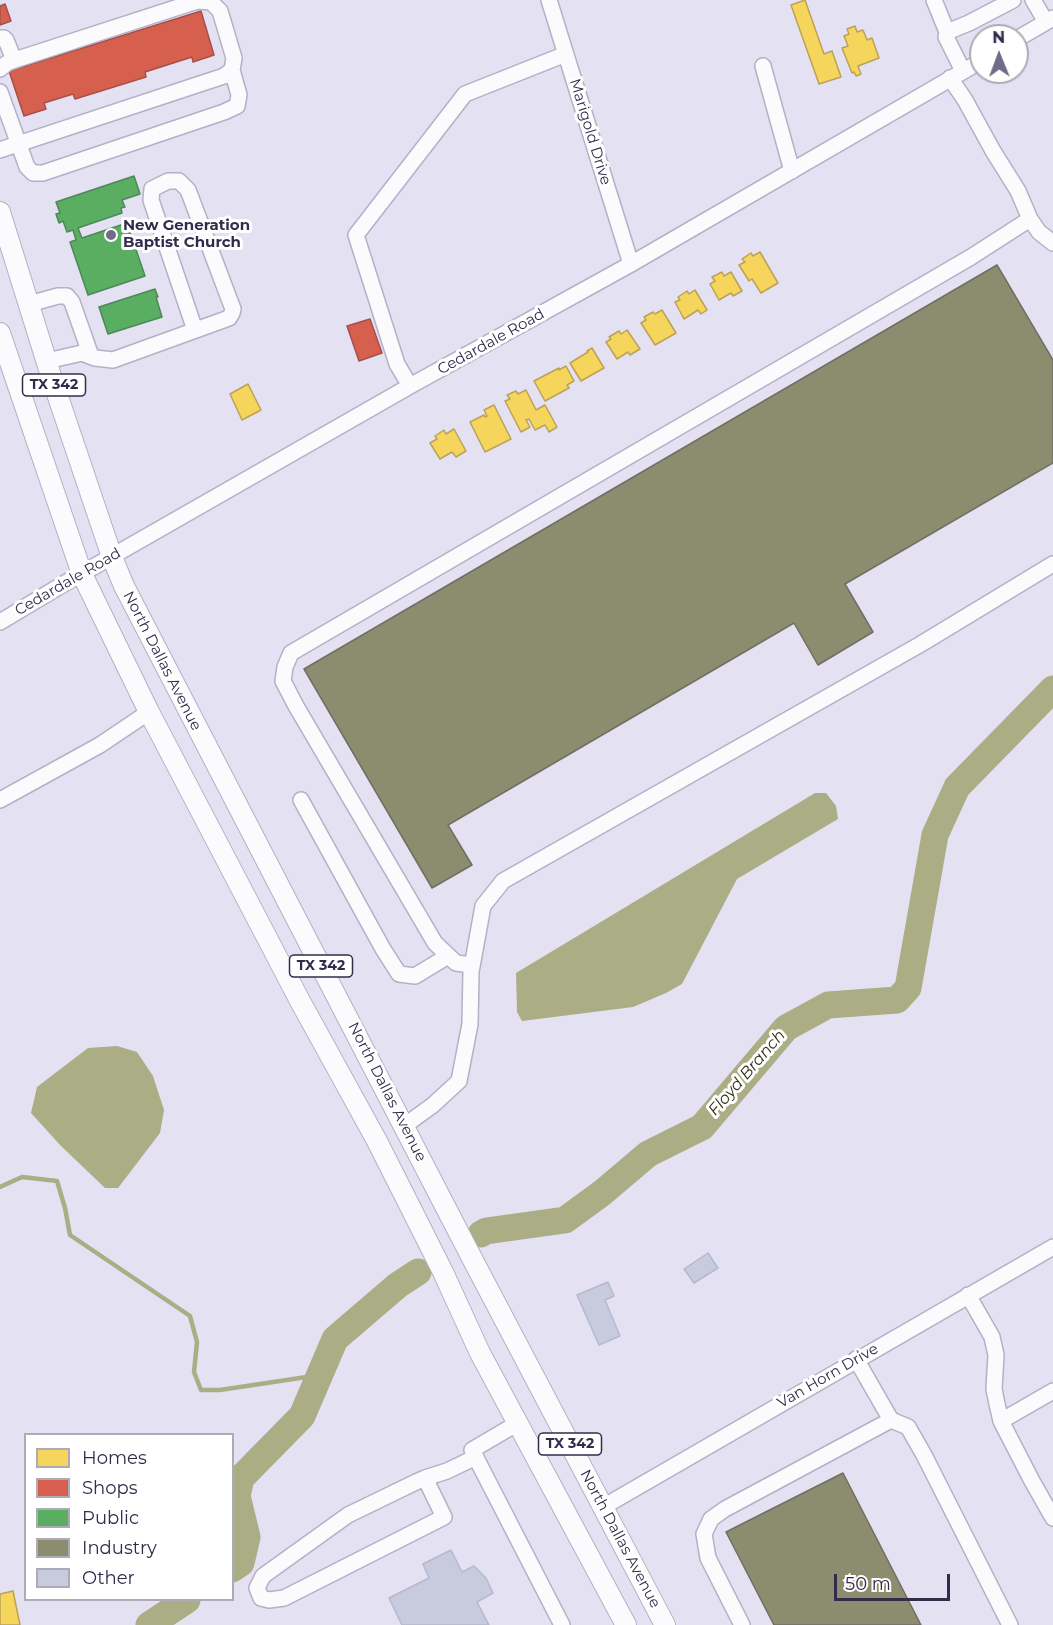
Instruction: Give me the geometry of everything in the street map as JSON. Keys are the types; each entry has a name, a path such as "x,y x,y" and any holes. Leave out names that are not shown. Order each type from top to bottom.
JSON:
{"main road":[{"name":"TX 342","path":"0,212 46,361 112,557"},
{"name":"TX 342","path":"0,333 82,574"},
{"name":"North Dallas Avenue","path":"112,557 161,659 665,1625"},
{"name":"North Dallas Avenue","path":"82,574 149,712 300,1001 377,1141 443,1272 480,1353 619,1623"},
{"path":"377,1141 404,1126"}],"street":[{"name":"Marigold Drive","path":"549,0 631,264"},
{"path":"934,0 947,32 946,37 965,100 1018,191 1030,219 1039,232 1053,243"},
{"path":"947,32 1013,0"},
{"path":"1029,32 1049,20 1033,0"},
{"path":"0,69 14,60 197,1 211,2 220,11 234,58 232,70 239,95 237,106 224,112 43,173 33,173 27,167 0,92"},
{"path":"0,38 6,40 14,60"},
{"path":"410,386 397,364 356,235 465,94 566,54"},
{"path":"763,66 792,171"},
{"name":"Cedardale Road","path":"0,622 410,386 631,264 969,68"},
{"path":"0,150 224,76 232,70"},
{"path":"46,361 82,352 113,360 229,318 233,309 188,190 179,181 168,181 152,189 152,200 195,330"},
{"path":"472,965 456,963 435,943 296,706 283,681 285,667 291,653 971,257 1030,219"},
{"path":"29,304 58,296 67,296 72,302 91,356"},
{"path":"404,1126 434,1105 459,1081 470,1024 472,965 483,906 503,881 921,644 1053,564"},
{"path":"0,800 100,744 149,712"},
{"path":"301,800 399,974 415,976 448,956"},
{"name":"Van Horn Drive","path":"603,1507 1053,1247"},
{"path":"968,1295 992,1337 996,1355 994,1389 1001,1421 1053,1518"},
{"path":"856,1359 891,1420 908,1427 1010,1625"},
{"path":"1001,1421 1053,1391"},
{"path":"742,1625 708,1558 704,1534 711,1519 725,1509 891,1420"},
{"path":"518,1424 472,1450 562,1625"},
{"path":"425,1478 444,1517 284,1598 270,1600 261,1598 257,1588 263,1576 348,1515 425,1478 447,1471 476,1456"}],"shaded area":[{"path":"815,793 826,793 836,806 838,819 737,879 682,984 633,1007 522,1021 517,1012 516,973"},
{"path":"117,1046 137,1052 153,1076 164,1110 160,1133 118,1188 105,1188 60,1145 31,1113 37,1087 88,1048"}],"building: Homes":[{"path":"805,0 824,54 832,51 841,77 819,84 791,5"},
{"path":"855,26 857,32 863,30 867,40 872,38 879,58 858,66 861,74 856,76 854,72 852,73 842,48 848,46 844,36 849,34 847,29"},
{"path":"760,252 778,283 761,293 752,279 749,281 739,265 745,262 742,259 751,253 753,256"},
{"path":"722,272 724,276 731,272 742,291 733,296 731,293 719,300 710,284 715,281 712,277"},
{"path":"695,290 707,310 701,314 698,310 684,319 675,302 680,300 678,297 687,291 689,294"},
{"path":"662,310 676,333 655,345 641,323 646,320 644,317"},
{"path":"627,330 640,349 630,355 628,352 617,359 606,342 611,339 609,337 619,331 621,334"},
{"path":"592,348 604,368 581,381 570,363"},
{"path":"566,366 574,381 567,385 569,388 545,401 534,381"},
{"path":"248,384 261,410 242,420 230,394"},
{"path":"526,390 536,410 545,405 557,427 549,432 545,425 535,430 529,419 526,420 530,427 521,432 505,401 510,399 507,395 516,391 518,394"},
{"path":"494,405 511,439 485,452 470,422 484,415 487,416 484,410"},
{"path":"454,429 466,451 456,457 452,452 440,459 430,443 437,439 435,436 444,430 446,434"},
{"path":"13,1591 20,1625 0,1625 0,1594"}],"building: Shops":[{"path":"5,4 11,21 0,25 0,6"},
{"path":"201,11 214,55 193,62 192,57 145,72 146,77 75,99 73,94 44,103 46,109 24,116 9,71"},
{"path":"370,319 382,353 359,361 347,326"}],"building: Public":[{"name":"New Generation Baptist Church","path":"134,176 140,194 122,200 125,207 121,208 122,213 78,228 82,238 127,223 145,276 88,295 70,242 76,240 73,230 67,232 63,221 59,223 56,214 60,213 56,202"},
{"path":"155,289 162,317 108,334 99,307"}],"building: Industry":[{"path":"997,265 1053,360 1053,463 845,584 873,632 818,665 794,623 448,825 472,865 432,888 304,669"},
{"path":"843,1473 921,1625 774,1625 726,1532"}],"building: Other":[{"path":"708,1253 718,1268 694,1283 684,1269"},
{"path":"608,1282 614,1296 605,1300 620,1336 599,1345 577,1295"},
{"path":"451,1550 462,1572 474,1566 486,1578 493,1593 477,1602 489,1625 402,1625 389,1598 429,1578 423,1564"}],"waterway":[{"name":"Floyd Branch","path":"481,1234 486,1231 565,1220 602,1193 648,1154 702,1127 786,1028 828,1005 897,1000 908,988 935,835 957,787 1053,689"},
{"path":"0,1187 22,1177 57,1181 70,1235 190,1316 197,1342 194,1372 201,1390 220,1390 320,1375"},
{"name":"Floyd Branch","path":"234,1568 241,1563 247,1537 237,1496 241,1478 302,1416 335,1339 398,1285 418,1272"},
{"name":"Floyd Branch","path":"149,1625 185,1601"}],"place":[{"name":"New Generation Baptist Church","path":"111,235"}]}
